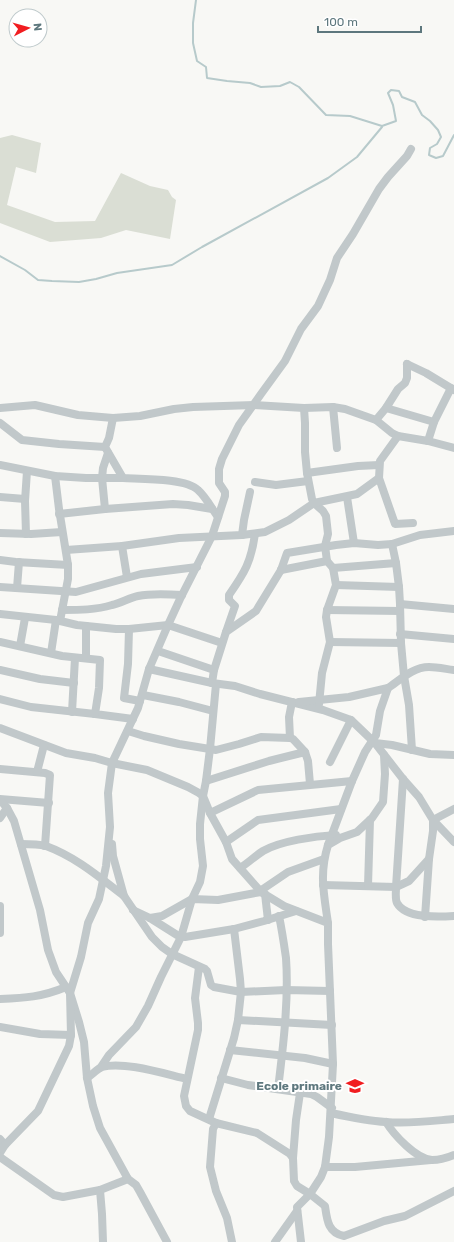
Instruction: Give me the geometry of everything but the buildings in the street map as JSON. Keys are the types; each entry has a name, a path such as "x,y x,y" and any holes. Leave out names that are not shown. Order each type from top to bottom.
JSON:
{"street":[{"path":"330,991 286,990 241,992 214,987 211,985 205,969 172,954 162,947 152,937 124,896 113,856 108,793 112,763 142,698 150,669 168,625 212,536 226,494 218,480 222,460 239,425 285,361 302,329 318,306 330,280 337,258 379,189 407,156 411,148"},
{"path":"376,420 386,408 398,389 405,383 407,378 407,364 426,373 452,389 434,422 428,441"},
{"path":"0,408 35,405 78,415 113,418 140,416 174,409 193,407 254,405 304,408 333,407 345,409 376,420 398,436 428,441 454,448"},
{"path":"333,407 337,448"},
{"path":"304,408 305,452 308,477 314,504 324,511 326,516 328,534 325,546 327,561 333,568 336,585 327,610 330,642 322,673 318,709"},
{"path":"386,408 434,422"},
{"path":"105,509 102,478 108,438 113,418"},
{"path":"0,423 22,440 107,450"},
{"path":"398,436 384,455 379,465 379,478 396,524 413,523"},
{"path":"107,450 123,478"},
{"path":"0,465 55,476 123,478 168,481 185,484 198,490 218,517"},
{"path":"255,482 276,485 358,466 379,465"},
{"path":"26,534 25,499 27,471"},
{"path":"51,653 62,610 68,578 68,565 59,514 55,476"},
{"path":"66,550 122,546 179,538 242,536 265,532 314,504 357,494 379,478"},
{"path":"242,536 250,492"},
{"path":"0,497 25,499"},
{"path":"347,497 354,543"},
{"path":"59,514 173,504 212,509"},
{"path":"226,632 256,611 281,570 287,553 325,546 354,543 378,545 392,544 420,535 454,531"},
{"path":"0,533 26,534 62,532"},
{"path":"87,1078 101,1068 109,1055 136,1027 148,1006 181,937 192,899 203,873 200,839 203,796 210,749 214,670 235,606 229,600 229,595 245,572 253,551 255,534"},
{"path":"392,544 399,587 400,638 410,712 412,750"},
{"path":"122,546 127,577"},
{"path":"0,560 68,565"},
{"path":"281,570 327,561"},
{"path":"17,588 19,562"},
{"path":"333,568 396,563"},
{"path":"0,587 81,591 127,577 156,571 197,567"},
{"path":"336,585 399,587"},
{"path":"62,610 105,607 140,595 182,595"},
{"path":"327,610 400,607 454,609"},
{"path":"0,614 58,621 77,626 129,629 168,625 222,643"},
{"path":"20,646 24,618"},
{"path":"86,626 86,658"},
{"path":"129,629 128,664 124,698 142,698 179,702 213,711"},
{"path":"330,642 400,638 454,639"},
{"path":"0,642 62,656 99,659 101,661 95,714"},
{"path":"158,651 214,670"},
{"path":"72,712 75,658"},
{"path":"293,702 349,697 388,688 404,676 424,667 454,670"},
{"path":"150,669 214,684 236,686 342,716 351,720 384,754 419,798 433,820 454,842"},
{"path":"0,670 40,679 74,683"},
{"path":"275,1242 297,1211 297,1207 310,1194 321,1177 325,1167 332,1111 333,1064 328,923 322,875 324,859 352,781 365,752 373,742 376,735 380,711 388,688"},
{"path":"0,699 31,707 133,719"},
{"path":"290,738 289,717 293,702"},
{"path":"330,762 351,720"},
{"path":"0,729 66,753 147,770 188,786 203,796 210,813 226,842 232,859 262,892 284,906 328,923"},
{"path":"128,731 179,744 216,750 261,737 290,738 305,752 308,761 310,784"},
{"path":"373,742 430,754 454,755"},
{"path":"37,772 44,745"},
{"path":"206,781 254,765 305,752"},
{"path":"328,845 340,838 357,832 370,820 383,802 385,774 384,754"},
{"path":"0,769 50,774 45,846"},
{"path":"403,779 396,887 396,898 398,904 406,911 425,917 454,916"},
{"path":"210,813 258,790 352,781"},
{"path":"0,800 49,803"},
{"path":"0,800 7,808 14,821 40,910 48,950 56,972 68,990 80,1022 84,1042 87,1078 93,1106 100,1128 128,1179 136,1185 167,1242"},
{"path":"0,818 7,808"},
{"path":"226,842 258,820 341,809"},
{"path":"433,820 454,809"},
{"path":"368,886 370,820"},
{"path":"425,917 433,820"},
{"path":"0,1153 3,1142 38,1111 69,1046 71,1035 68,990 81,957 88,923 99,899 106,866 110,827"},
{"path":"240,868 262,851 273,846 305,839 348,835"},
{"path":"21,844 45,846 84,865 124,896"},
{"path":"150,918 162,916 192,899 218,900 262,892 288,872 324,859"},
{"path":"323,885 396,887 409,881 429,859"},
{"path":"262,892 268,920"},
{"path":"0,906 0,933"},
{"path":"133,910 150,918 181,937 234,929 296,911"},
{"path":"278,1089 285,1023 286,990 286,958 279,916"},
{"path":"208,1119 238,1020 241,992 234,929"},
{"path":"199,967 195,998 198,1030 184,1096 186,1106 190,1111 216,1123 257,1133 279,1146 293,1158"},
{"path":"0,999 26,998 68,990"},
{"path":"238,1020 332,1025"},
{"path":"0,1027 40,1034 71,1035"},
{"path":"230,1050 305,1058 333,1064"},
{"path":"101,1068 118,1066 132,1067 188,1079"},
{"path":"221,1078 248,1085 311,1094 317,1097 332,1111 386,1122 419,1123 454,1119"},
{"path":"300,1093 293,1158 294,1181 296,1186 310,1194 325,1206 327,1224 338,1235 344,1236 384,1221 405,1216 454,1191"},
{"path":"386,1122 399,1140 431,1160"},
{"path":"216,1123 213,1129 210,1167 216,1191 227,1218 232,1242"},
{"path":"325,1167 355,1167 444,1159 454,1155"},
{"path":"0,1158 54,1195 63,1197 100,1190 128,1179"},
{"path":"100,1190 103,1242"},
{"path":"297,1211 301,1242"}],"shaded area":[{"path":"12,135 41,143 36,173 16,167 7,205 55,222 95,221 121,173 150,186 168,190 172,197 176,200 170,239 126,230 101,238 50,242 0,223 0,138"}],"waterway":[{"path":"196,0 193,23 193,43 197,61 206,67 207,78 250,83 261,87 280,86 290,82 299,87 326,115 350,116 382,126 396,121 393,105 388,93 391,90 399,91 402,97 415,102 422,115 438,130 441,137 437,144 430,148 429,155 436,158 443,156 454,135"},
{"path":"0,256 25,270 38,280 52,281 79,282 117,273 172,265 328,178 357,157 382,127"}],"place":[{"name":"Ecole primaire","path":"355,1086"}]}
